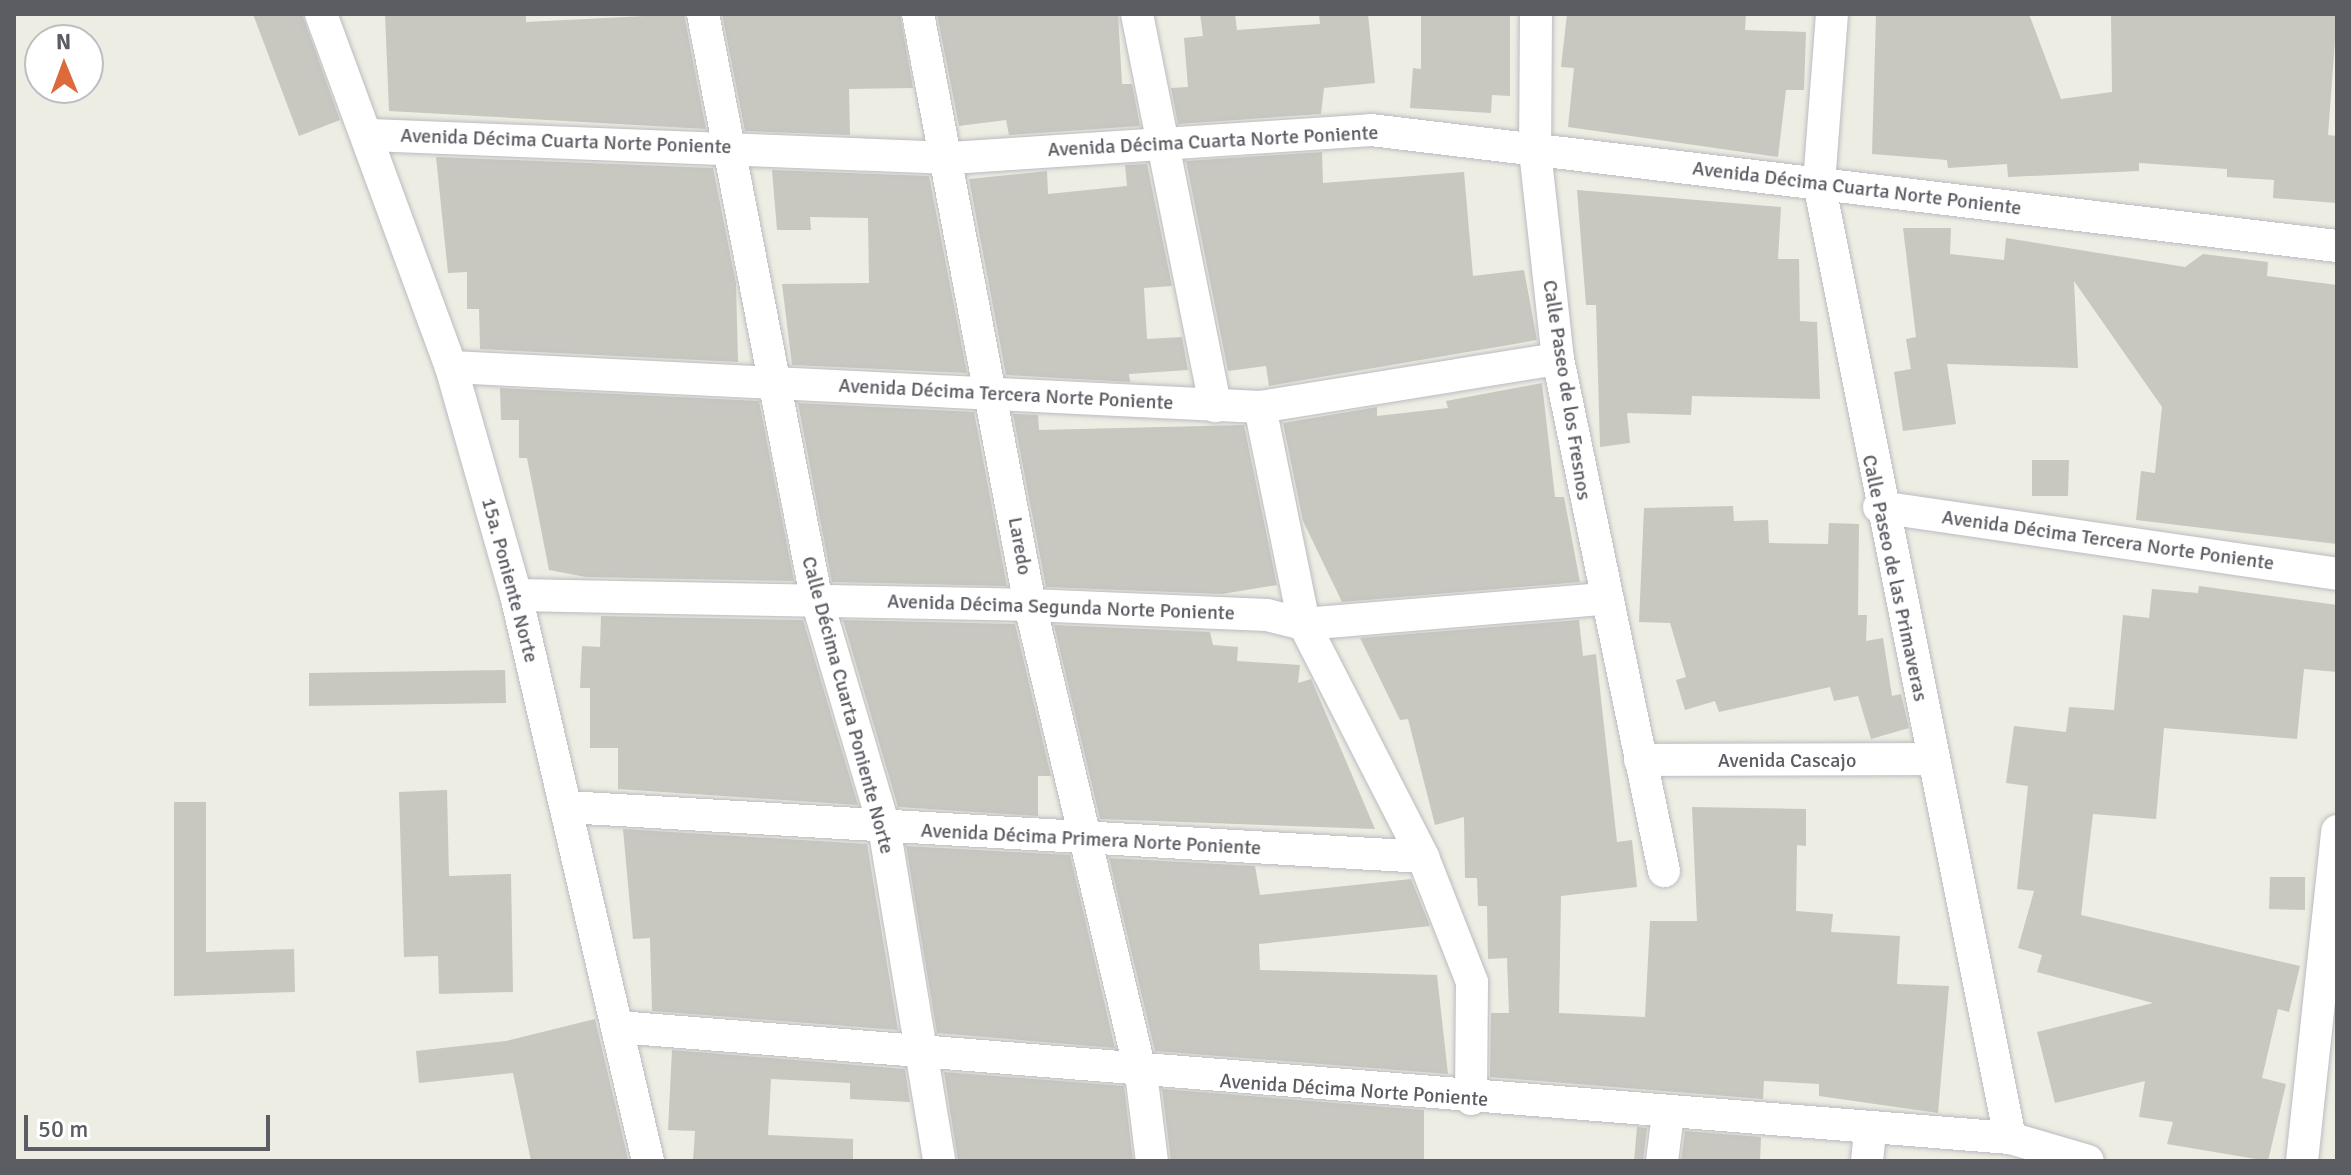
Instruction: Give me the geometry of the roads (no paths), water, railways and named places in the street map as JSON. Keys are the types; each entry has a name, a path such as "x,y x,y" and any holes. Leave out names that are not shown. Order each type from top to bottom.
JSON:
{"street":[{"name":"15a. Poniente Norte","path":"321,14 370,135 451,367 516,595 648,1161"},
{"name":"Calle Décima Cuarta Poniente Norte","path":"703,14 725,146 776,380 816,597 884,827 925,1051 939,1161"},
{"name":"Laredo","path":"918,14 951,158 1030,605 1141,1073 1152,1161"},
{"path":"1137,14 1215,406"},
{"name":"Calle Paseo de los Fresnos","path":"1536,14 1535,151 1558,359 1603,599 1664,871"},
{"name":"Calle Paseo de las Primaveras","path":"1832,14 1819,183 1879,507 1934,759 2010,1138"},
{"name":"Avenida Décima Cuarta Norte Poniente","path":"370,135 725,146 951,158 1164,140 1371,130 2337,246"},
{"name":"Avenida Décima Tercera Norte Poniente","path":"451,367 776,380 1260,407 1558,359"},
{"path":"1260,407 1304,624 1423,857 1472,982 1471,1099"},
{"name":"Avenida Décima Tercera Norte Poniente","path":"1879,507 2337,574"},
{"name":"Avenida Décima Segunda Norte Poniente","path":"516,595 816,597 1267,615 1304,624 1603,599"},
{"name":"Avenida Cascajo","path":"1640,760 1934,759"},
{"name":"Avenida Décima Primera Norte Poniente","path":"567,807 1084,842 1423,857"},
{"path":"2302,1161 2332,909 2337,831"},
{"name":"Avenida Décima Norte Poniente","path":"618,1027 925,1051 1141,1073 1668,1114 1868,1146 2010,1138 2088,1161"},
{"path":"1662,1161 1668,1114"}]}
